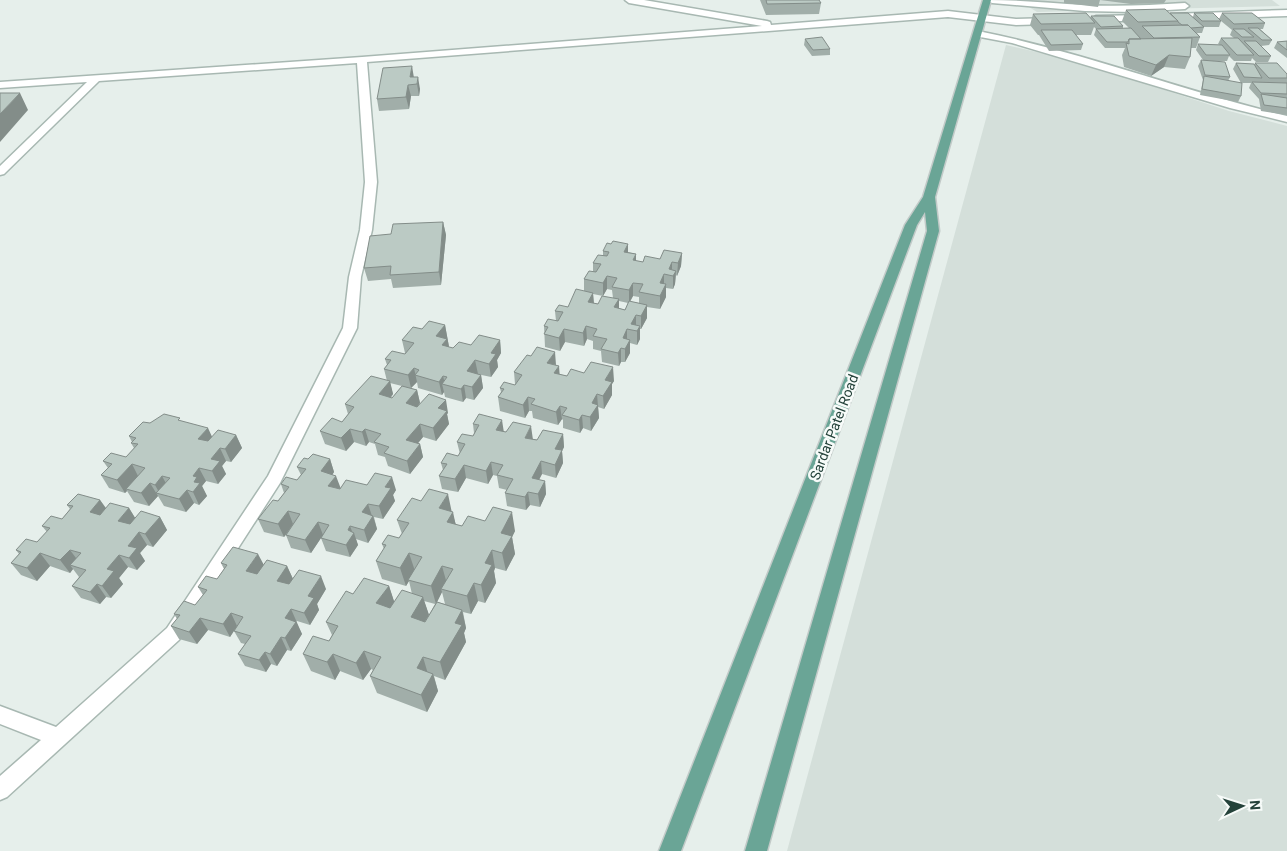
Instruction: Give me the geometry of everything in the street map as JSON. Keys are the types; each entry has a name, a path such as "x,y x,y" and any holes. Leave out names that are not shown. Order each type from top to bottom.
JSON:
{"main road":[{"name":"Sardar Patel Road","path":"670,851 911,225 929,197 987,0"},
{"path":"756,851 933,231 929,197"}],"street":[{"path":"629,0 791,28"},
{"path":"992,0 1133,9 1191,6"},
{"path":"1084,20 1287,13"},
{"path":"0,85 791,28 948,14 1016,22 1064,20"},
{"path":"978,34 1014,41 1234,106 1287,119"},
{"path":"0,790 173,634 274,479 350,328 355,277 366,230 371,182 362,60"},
{"path":"0,172 97,78"},
{"path":"0,715 58,737"}],"shaded area":[{"path":"1018,0 1272,0 1280,6 1037,12"},
{"path":"1006,45 1076,61 1229,111 1287,126 1287,851 787,851"}],"building":[{"path":"766,0 819,0 821,3 767,4"},
{"path":"1165,9 1178,21 1138,22 1126,10"},
{"path":"1086,13 1095,23 1041,24 1033,14"},
{"path":"1170,13 1188,13 1204,27 1191,28 1188,25 1182,25"},
{"path":"1194,13 1213,13 1221,21 1202,21"},
{"path":"1222,13 1252,13 1265,23 1234,24"},
{"path":"1091,16 1114,16 1123,26 1101,27"},
{"path":"1188,25 1200,37 1154,38 1142,26"},
{"path":"1131,28 1141,39 1129,39 1128,42 1107,42 1096,29"},
{"path":"1248,28 1258,28 1272,40 1262,40"},
{"path":"1233,29 1244,29 1254,37 1242,37"},
{"path":"1041,30 1072,30 1083,44 1051,45"},
{"path":"822,37 830,49 813,50 805,39"},
{"path":"1192,38 1190,57 1169,55 1156,65 1129,56 1126,43 1129,44 1129,39"},
{"path":"1221,38 1238,38 1254,55 1237,55"},
{"path":"1244,41 1256,41 1271,56 1259,56"},
{"path":"1287,41 1287,50 1277,42"},
{"path":"1198,44 1222,45 1230,55 1206,55"},
{"path":"1201,60 1225,62 1230,77 1205,75"},
{"path":"1236,63 1254,64 1262,78 1244,77"},
{"path":"1255,63 1277,63 1287,74 1287,78 1269,78"},
{"path":"412,66 410,77 418,77 417,84 408,85 406,97 377,99 383,68"},
{"path":"1204,76 1242,83 1241,96 1202,89"},
{"path":"1252,82 1287,83 1287,94 1261,93"},
{"path":"0,93 20,93 0,114"},
{"path":"1261,94 1287,98 1287,108 1264,105"},
{"path":"443,222 439,272 390,275 391,266 364,268 370,236 391,234 393,224"},
{"path":"613,241 628,244 624,252 636,254 633,260 643,262 645,256 660,259 664,250 682,253 678,263 672,262 669,269 676,271 673,276 664,274 660,283 666,284 660,296 639,292 643,284 633,283 629,290 612,287 617,278 607,276 603,283 584,279 589,271 596,272 601,264 593,263 598,255 607,256 609,252 603,251 607,243 611,244"},
{"path":"576,289 593,293 588,302 598,304 602,296 619,299 614,307 625,310 629,301 647,305 641,316 636,315 631,324 640,326 637,331 627,329 623,338 630,340 625,349 621,348 618,353 601,349 607,339 593,336 597,329 586,326 583,333 564,329 559,338 544,334 548,327 544,326 548,319 558,321 563,312 555,311 559,305 568,307"},
{"path":"429,321 445,325 436,336 447,339 442,345 453,348 459,342 471,345 479,335 500,340 491,353 496,354 489,364 475,360 467,371 481,375 472,387 464,385 461,389 442,384 447,377 443,376 439,382 415,375 419,370 414,368 408,375 384,369 391,360 385,359 392,351 405,354 414,343 402,340 413,327 422,329"},
{"path":"537,347 555,352 547,363 559,366 554,373 567,376 571,369 584,373 591,362 613,367 605,380 612,382 603,396 597,394 592,403 598,405 590,417 582,415 579,420 562,415 567,408 560,406 556,412 531,404 535,399 528,397 523,405 498,397 504,389 500,388 504,382 515,385 522,375 514,372 527,355 531,356"},
{"path":"371,376 390,381 379,394 392,398 402,386 417,390 406,403 417,407 429,394 446,400 438,408 447,411 433,428 420,424 406,440 420,444 407,461 384,453 389,447 374,442 381,434 365,429 362,432 350,429 341,438 320,431 332,418 342,422 354,407 345,404"},
{"path":"164,414 208,428 198,439 208,441 218,430 236,435 225,449 220,448 211,459 220,461 212,471 199,468 193,476 197,477 194,482 200,483 193,492 187,490 179,499 156,493 170,478 162,476 155,485 150,483 141,493 126,489 145,468 132,464 117,480 101,475 112,464 103,461 111,453 126,457 138,444 131,443 136,438 129,436 143,422 150,423"},
{"path":"479,414 502,420 496,430 506,432 513,422 531,426 525,438 537,440 543,430 563,434 555,449 562,450 555,465 541,461 532,478 545,481 538,494 528,492 525,497 505,493 513,479 497,475 503,465 491,462 486,471 464,465 455,479 439,476 447,464 441,463 447,453 458,456 465,444 457,442 462,434 473,436 479,425 473,424"},
{"path":"313,454 330,459 321,471 336,476 328,486 340,489 346,480 367,485 375,473 392,477 385,487 391,488 379,506 368,504 362,512 373,516 364,530 350,526 348,530 354,533 346,545 321,538 329,525 318,522 305,540 286,535 300,514 288,511 278,524 258,519 273,500 278,501 289,487 281,484 286,477 297,480 306,469 297,467 304,458 308,459"},
{"path":"429,489 448,494 439,508 453,512 447,522 462,526 468,516 485,521 493,507 512,512 501,533 512,536 502,553 492,550 485,563 492,565 481,585 474,583 467,596 441,589 453,569 442,566 431,586 408,580 422,557 409,553 400,568 376,561 386,545 382,544 388,535 399,538 409,523 397,520 412,498 421,501"},
{"path":"78,494 100,500 90,512 100,515 110,503 129,508 118,521 130,524 141,511 160,517 145,534 139,532 128,546 137,548 129,558 119,555 107,569 114,571 102,586 97,584 90,592 72,586 86,570 70,565 81,553 70,550 60,560 40,553 27,568 11,563 21,552 16,550 26,539 37,542 50,528 42,526 51,516 62,519 73,506 67,505"},
{"path":"233,547 258,554 246,571 257,574 267,560 287,566 277,581 289,584 299,570 321,576 308,596 314,598 304,613 291,609 285,618 296,622 285,638 281,637 270,654 265,652 259,660 238,654 251,636 234,631 243,617 231,613 223,624 200,618 189,632 171,626 180,615 174,614 184,601 195,605 207,590 198,587 206,576 217,579 227,565 221,563"},
{"path":"364,578 389,586 376,603 390,608 402,590 423,597 411,617 425,622 437,602 462,610 455,623 462,625 440,662 423,657 417,668 433,674 421,695 370,676 381,657 364,651 356,663 333,654 327,662 303,654 313,636 329,641 338,626 326,622 346,591 353,594"}]}
